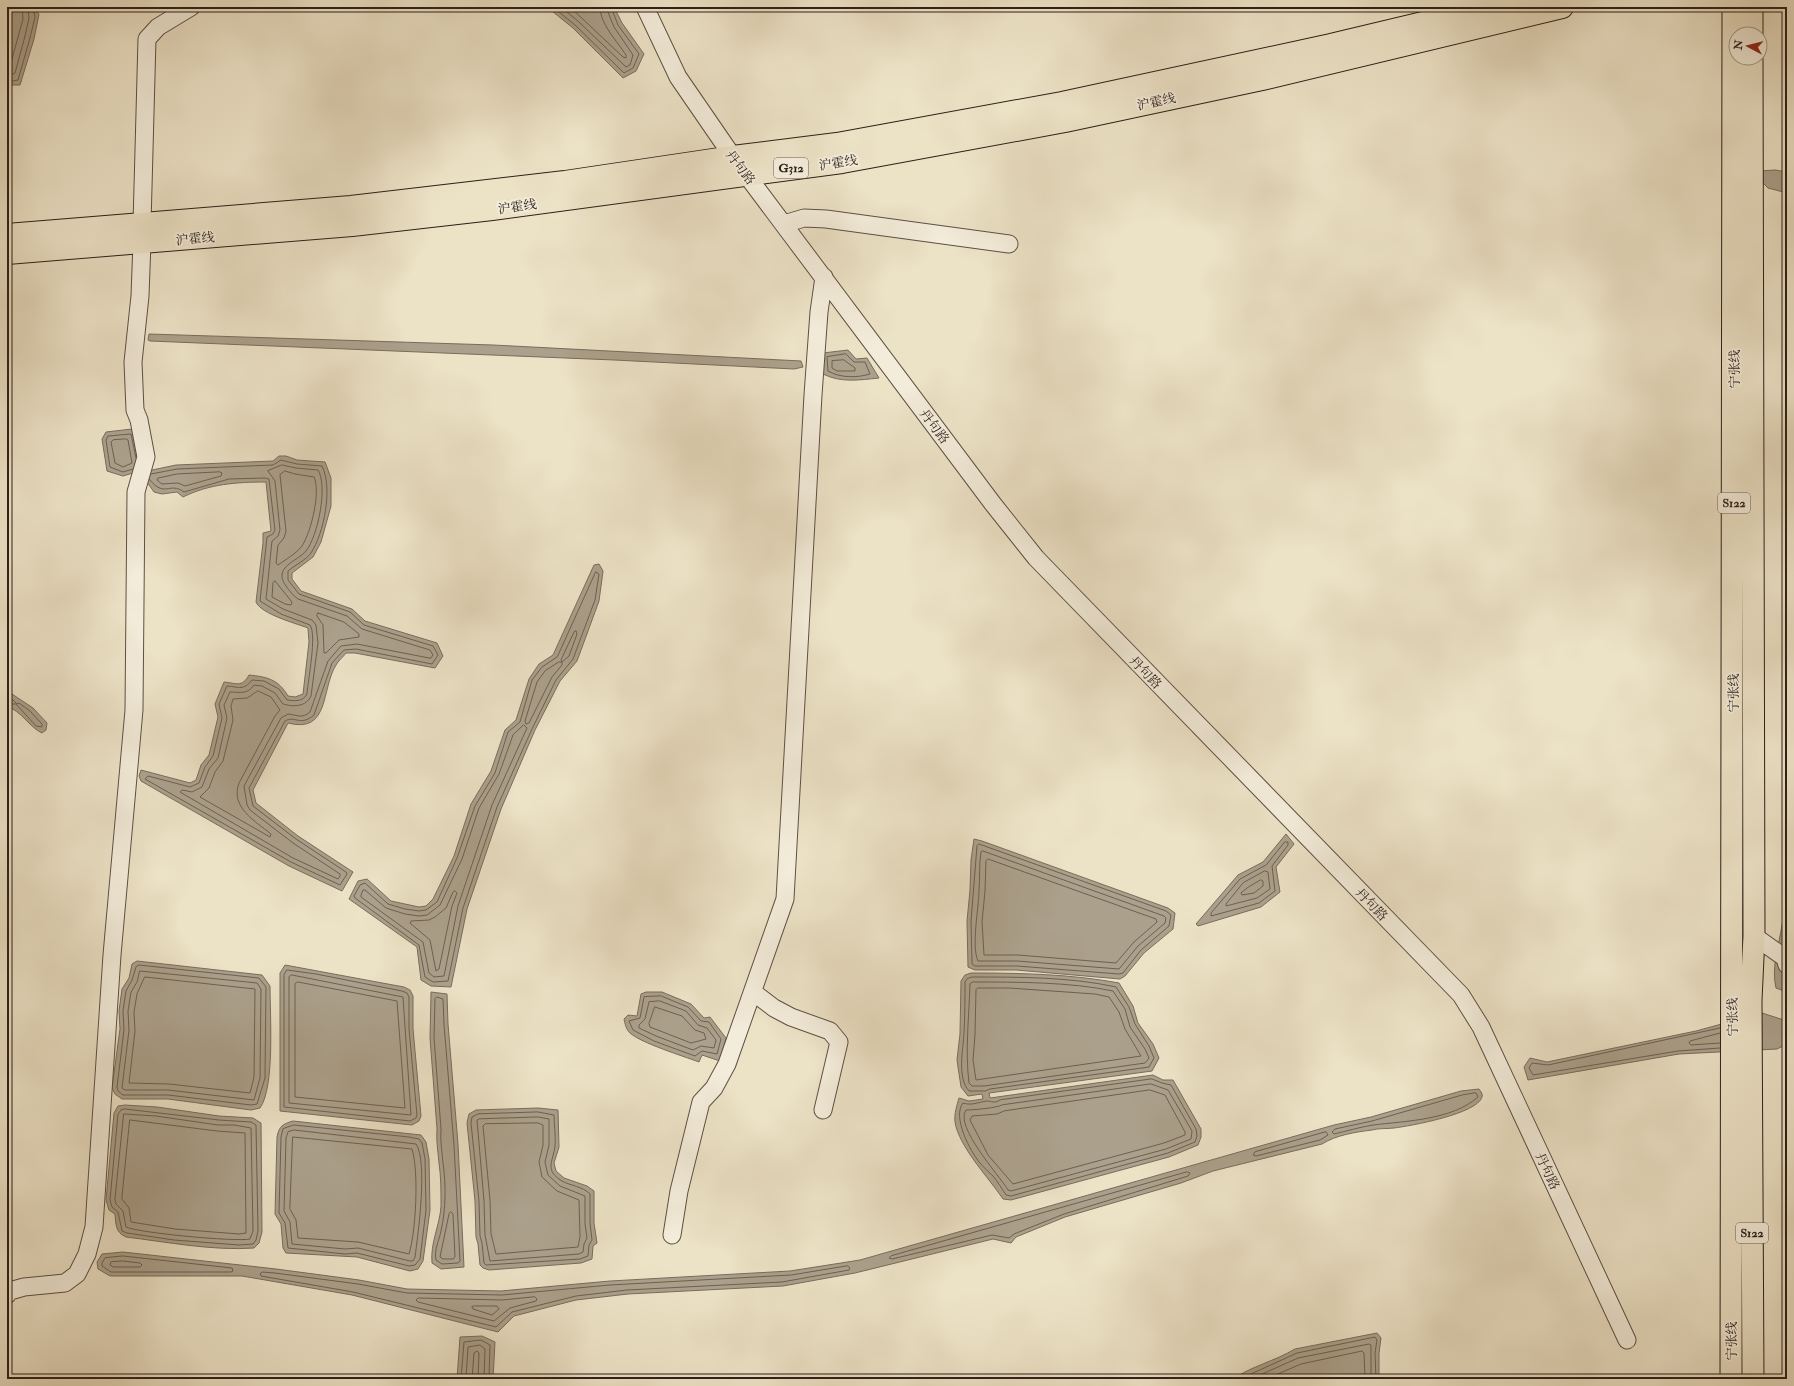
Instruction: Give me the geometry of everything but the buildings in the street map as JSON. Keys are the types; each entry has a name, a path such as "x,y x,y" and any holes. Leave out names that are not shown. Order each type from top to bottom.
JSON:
{"highway":[{"name":"沪霍线","path":"7,235 142,233 352,224 485,210 842,162 1057,122 1260,70 1490,7"},
{"name":"沪霍线","path":"7,253 142,233 565,182 733,157 837,144 1062,103 1260,70 1562,7"}],"main road":[{"name":"宁张线","path":"1733,7 1734,336 1742,1087 1753,1379"},
{"path":"1752,7 1752,26"},
{"name":"宁张线","path":"1741,1000 1754,936 1752,66"},
{"name":"宁张线","path":"1731,1379 1742,1087"}],"street":[{"path":"7,1295 10,1291 24,1287 65,1283 77,1274 87,1254 94,1227 113,940 134,710 136,492 146,457 139,420 135,410 133,362 140,296 147,38 158,27 192,7"},
{"name":"丹句路","path":"645,7 678,77 733,157 993,504 1036,558 1461,995 1481,1027 1627,1340"},
{"path":"784,224 804,218 826,219 1009,244"},
{"path":"672,1235 679,1191 701,1102 714,1088 727,1064 785,899 813,403 819,312 824,277"},
{"path":"1754,936 1785,958 1787,964"},
{"path":"753,992 774,1008 791,1017 830,1031 840,1042 823,1110"}],"water":[{"path":"7,7 37,7 37,12 39,14 34,39 20,85 12,85 7,81"},
{"path":"547,7 614,7 622,23 644,54 636,71 623,78 573,28"},
{"path":"1775,170 1787,172 1787,193 1768,188 1759,179 1760,171"},
{"path":"149,334 493,345 801,361 803,367 794,369 150,341 148,340"},
{"path":"848,350 856,359 867,358 879,378 843,380 823,374 823,353"},
{"path":"132,429 141,461 152,470 176,465 273,461 279,456 286,456 297,460 325,462 331,478 331,506 321,542 313,557 292,573 292,579 301,591 352,609 365,621 437,643 443,656 435,668 355,653 346,653 337,664 331,675 318,716 311,722 302,725 288,723 253,790 256,803 298,836 353,872 342,891 289,866 141,781 139,776 141,770 190,783 196,780 201,765 209,755 218,717 215,704 224,682 238,684 244,682 249,675 267,678 276,682 288,696 295,697 303,694 309,642 308,628 271,614 259,606 256,602 263,533 271,531 266,482 223,485 203,489 183,497 177,492 162,494 154,492 147,482 133,473 123,476 107,471 102,439 106,432"},
{"path":"599,564 603,571 599,601 577,661 560,681 535,730 501,809 467,909 451,987 431,986 421,980 417,947 349,899 358,881 367,879 391,901 419,907 426,906 433,899 454,856 471,804 491,771 505,730 516,720 529,679 539,664 553,655 594,565"},
{"path":"7,685 12,694 33,708 47,723 46,730 42,733 33,727 17,711 7,707"},
{"path":"1286,834 1294,844 1276,867 1280,892 1261,907 1198,926 1196,924 1238,875 1263,862"},
{"path":"974,839 1168,908 1175,913 1173,929 1144,953 1125,976 1120,979 1016,970 975,970 968,967 967,921 971,860"},
{"path":"1787,917 1787,992 1776,988 1774,973 1783,920"},
{"path":"137,961 262,975 270,986 271,1050 268,1084 265,1098 260,1108 251,1110 168,1099 122,1099 115,1094 112,1088 120,1029 119,1011 122,989 129,978 132,964"},
{"path":"285,965 404,987 410,990 413,996 413,1029 421,1116 419,1121 412,1125 280,1111 280,973"},
{"path":"971,973 1064,976 1119,983 1133,1006 1138,1023 1153,1044 1159,1058 1152,1071 989,1093 990,1098 1153,1075 1163,1080 1173,1080 1201,1129 1201,1137 1198,1145 1169,1157 1011,1200 1003,1199 968,1152 962,1142 955,1122 955,1113 959,1098 969,1101 983,1099 982,1094 968,1096 961,1087 957,1060 960,1034 961,981 965,975"},
{"path":"431,992 447,994 458,1144 464,1267 441,1269 432,1263 432,1248 440,1213 441,1201 430,1038"},
{"path":"646,992 662,992 691,1004 704,1018 710,1017 726,1038 720,1061 702,1055 699,1062 652,1045 630,1033 624,1019 628,1015 637,1016 641,994"},
{"path":"1762,1013 1787,1021 1787,1044 1777,1049 1679,1054 1528,1080 1524,1067 1530,1058 1547,1062 1696,1031"},
{"path":"1479,1089 1482,1093 1482,1097 1477,1103 1456,1114 1414,1125 1346,1134 1333,1138 1322,1144 1213,1171 1181,1183 1065,1217 1016,1237 1011,1243 993,1239 855,1273 783,1286 628,1294 576,1300 514,1316 498,1332 352,1295 242,1276 110,1276 98,1269 97,1262 102,1254 123,1252 276,1269 359,1280 407,1289 501,1291 610,1281 790,1271 860,1260 1334,1125 1371,1117 1461,1091"},
{"path":"118,1106 157,1107 219,1116 253,1118 261,1123 262,1232 259,1243 254,1248 238,1249 190,1246 126,1237 120,1233 117,1227 115,1214 109,1210 106,1200 114,1113"},
{"path":"538,1108 558,1110 559,1147 554,1163 556,1171 564,1178 587,1186 594,1191 594,1223 597,1243 593,1246 592,1259 581,1263 489,1270 480,1265 476,1237 475,1201 467,1123 469,1114 476,1110"},
{"path":"293,1121 421,1135 426,1142 429,1159 430,1210 423,1261 418,1269 410,1271 357,1257 286,1253 283,1248 281,1224 275,1214 277,1137 282,1126"},
{"path":"1377,1333 1381,1338 1379,1353 1379,1379 1233,1379 1240,1374 1295,1349"},
{"path":"482,1336 495,1342 493,1379 457,1379 460,1337"}]}
